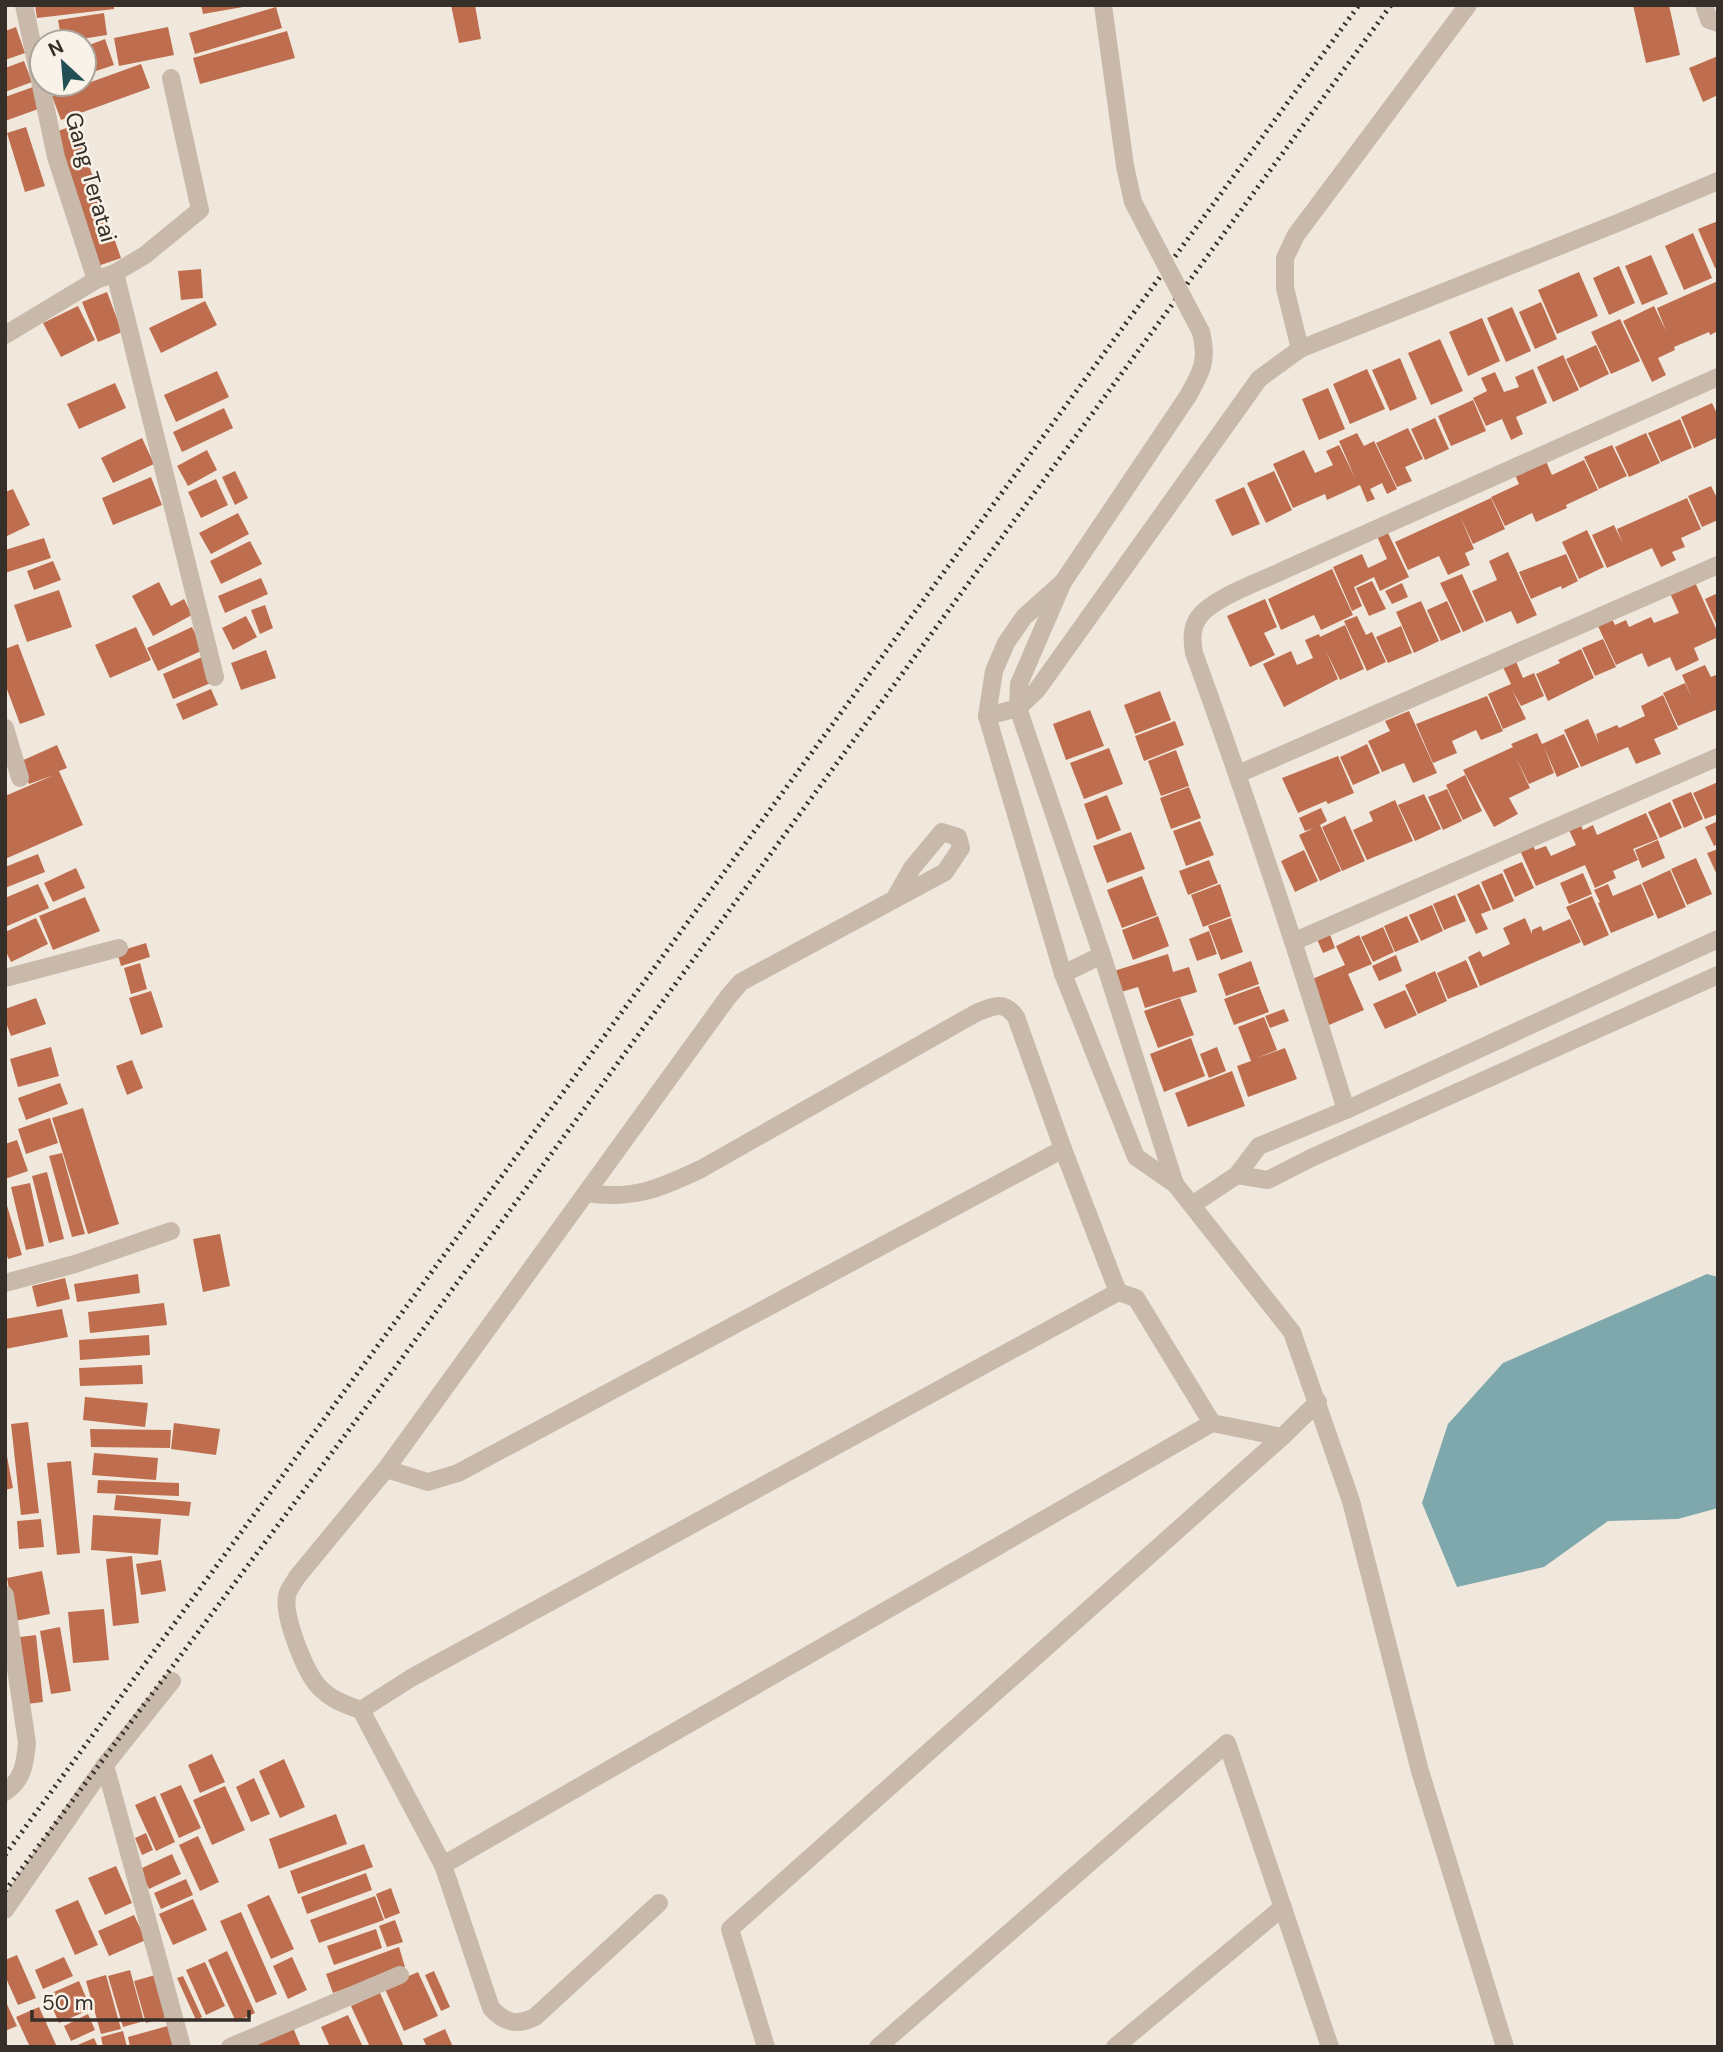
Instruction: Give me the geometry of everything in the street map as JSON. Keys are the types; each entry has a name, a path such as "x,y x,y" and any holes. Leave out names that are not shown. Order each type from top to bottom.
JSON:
{"street":[{"name":"Gang Teratai","path":"23,5 56,157 96,280"},
{"path":"1103,5 1125,166 1133,202 1201,332 1205,352 1201,372 1188,396 1063,582 1019,684 1018,708 1102,955 1175,1184"},
{"path":"1300,349 1285,288 1285,258 1296,235 1468,5"},
{"path":"1704,5 1709,20 1718,23"},
{"path":"5,335 96,280 115,273 145,255 200,210 172,78"},
{"path":"987,716 1018,708 1037,690 1259,379 1300,349 1718,181"},
{"path":"115,273 215,677"},
{"path":"1346,1110 1295,941 1194,653 1196,620 1204,610 1284,570 1718,377"},
{"path":"1238,774 1718,565"},
{"path":"1063,582 1024,617 1006,643 993,671 987,716 1063,974 1136,1157 1175,1184 1292,1332 1351,1501 1420,1771 1505,2047"},
{"path":"5,728 20,778"},
{"path":"1295,941 1718,757"},
{"path":"659,1902 534,2017 523,2023 506,2021 491,2008 443,1865 361,1710 340,1702 319,1687 310,1673 286,1608 287,1594 297,1577 386,1469 697,1038 741,982 895,898"},
{"path":"1192,1205 1237,1174 1259,1146 1499,1041 1718,939"},
{"path":"5,978 119,947"},
{"path":"1063,974 1102,955"},
{"path":"1237,1174 1268,1180 1311,1158 1718,975"},
{"path":"586,1193 612,1197 667,1185 701,1169 976,1013 993,1005 1006,1006 1016,1017 1118,1292"},
{"path":"1499,1041 1506,1070"},
{"path":"386,1469 428,1482 458,1474 1063,1149"},
{"path":"5,1283 75,1264 171,1231"},
{"path":"361,1710 411,1678 1118,1292 1136,1297 1213,1423"},
{"path":"766,2047 730,1929 1318,1402"},
{"path":"443,1865 1213,1423 1282,1437"},
{"path":"5,1595 27,1744 25,1765 18,1781 5,1792"},
{"path":"5,1910 105,1766 172,1681"},
{"path":"878,2047 1227,1743 1330,2047"},
{"path":"105,1766 182,2047"},
{"path":"1115,2047 1283,1906"},
{"path":"230,2047 400,1975"}],"water":[{"path":"1707,1274 1718,1277 1718,1508 1678,1519 1608,1521 1544,1567 1457,1587 1422,1503 1448,1424 1503,1363"}],"building":[{"path":"35,5 114,5 114,9 37,18"},
{"path":"201,5 243,5 243,7 203,14"},
{"path":"451,5 475,5 481,39 459,43"},
{"path":"1633,5 1669,5 1680,55 1646,63"},
{"path":"276,7 282,28 195,54 189,33"},
{"path":"104,13 107,35 98,36 98,28 59,28 58,20"},
{"path":"16,27 25,53 5,60 5,31"},
{"path":"168,27 174,55 119,66 114,38"},
{"path":"287,31 295,58 200,84 193,58"},
{"path":"105,39 114,65 98,70 98,42"},
{"path":"1718,56 1718,95 1703,102 1689,68"},
{"path":"24,61 28,83 5,92 5,68"},
{"path":"141,64 150,88 61,120 53,98 98,98 98,79"},
{"path":"28,89 28,98 37,98 41,108 5,121 5,97"},
{"path":"75,125 121,258 98,266 52,133"},
{"path":"26,127 45,186 25,192 7,133"},
{"path":"1718,221 1718,267 1715,268 1698,229"},
{"path":"1693,233 1712,278 1684,290 1665,246"},
{"path":"1651,255 1668,294 1642,305 1625,266"},
{"path":"1619,266 1635,303 1609,315 1593,278"},
{"path":"201,269 203,298 181,300 178,271"},
{"path":"1579,272 1598,316 1557,334 1538,290"},
{"path":"1718,281 1718,331 1710,335 1709,332 1674,347 1675,350 1658,358 1666,375 1652,382 1623,321 1654,306 1666,331 1657,308"},
{"path":"107,292 122,332 98,342 82,302"},
{"path":"205,301 217,325 161,353 149,328"},
{"path":"1541,302 1557,339 1535,349 1519,312"},
{"path":"78,306 95,340 61,357 43,323"},
{"path":"1512,307 1531,351 1506,362 1487,318"},
{"path":"1482,318 1500,361 1468,376 1449,332"},
{"path":"1620,319 1640,361 1611,374 1591,332"},
{"path":"1440,339 1463,391 1431,405 1408,353"},
{"path":"1596,345 1609,374 1580,388 1566,359"},
{"path":"1563,355 1579,390 1553,402 1537,367"},
{"path":"1400,358 1417,399 1390,411 1372,370"},
{"path":"1367,369 1385,409 1350,424 1333,384"},
{"path":"1533,369 1547,403 1516,417 1523,434 1511,440 1502,419 1486,426 1473,398 1487,391 1481,378 1495,372 1504,392 1519,387 1515,377"},
{"path":"217,371 229,397 176,422 164,395"},
{"path":"115,383 126,408 79,429 67,404"},
{"path":"1328,388 1345,429 1319,440 1302,399"},
{"path":"1473,400 1486,431 1451,446 1438,416"},
{"path":"1712,403 1718,416 1718,437 1694,448 1681,417"},
{"path":"224,408 233,428 182,452 173,432"},
{"path":"1435,418 1449,449 1425,460 1411,429"},
{"path":"1680,419 1692,448 1661,462 1648,433"},
{"path":"1408,428 1423,459 1405,467 1412,481 1397,487 1376,443"},
{"path":"1357,433 1364,446 1374,441 1397,489 1387,494 1382,483 1370,489 1375,499 1367,502 1360,485 1327,500 1325,494 1293,508 1273,464 1304,450 1315,473 1333,465 1326,451 1339,445 1355,478 1339,441"},
{"path":"1646,433 1660,463 1629,477 1615,447"},
{"path":"142,438 154,464 113,483 101,458"},
{"path":"1612,445 1627,476 1599,489 1584,457"},
{"path":"207,450 217,470 188,486 177,466"},
{"path":"1545,459 1552,475 1584,460 1598,490 1536,522 1532,513 1505,526 1491,497 1519,484 1514,473"},
{"path":"235,471 248,498 235,505 222,477"},
{"path":"1274,471 1292,510 1266,523 1247,483"},
{"path":"151,477 162,505 113,525 102,498"},
{"path":"216,479 228,505 201,518 188,492"},
{"path":"1711,486 1718,500 1718,520 1702,527 1688,496"},
{"path":"1244,487 1260,524 1232,536 1215,500"},
{"path":"13,489 30,525 5,537 5,492"},
{"path":"1491,498 1505,529 1473,544 1460,516 1474,549 1465,553 1470,565 1448,575 1439,556 1408,570 1395,542"},
{"path":"1687,498 1701,529 1681,538 1685,547 1672,552 1676,560 1661,567 1652,548 1607,568 1592,535 1614,525 1623,544 1617,529"},
{"path":"238,513 249,534 211,554 199,533"},
{"path":"1386,529 1409,577 1380,591 1374,577 1354,587 1362,606 1352,611 1333,567 1362,554 1368,568 1387,559 1376,534"},
{"path":"1587,530 1604,567 1579,579 1562,542"},
{"path":"44,538 51,558 5,573 5,550"},
{"path":"250,541 262,564 221,584 210,561"},
{"path":"1508,552 1537,615 1517,624 1511,611 1486,622 1472,591 1497,580 1489,561"},
{"path":"1566,554 1578,581 1531,599 1519,572"},
{"path":"53,561 61,580 34,590 27,571"},
{"path":"1332,569 1353,615 1321,630 1314,615 1281,630 1268,599"},
{"path":"1462,574 1484,622 1463,632 1440,583"},
{"path":"261,578 268,594 225,613 218,596"},
{"path":"1694,580 1718,633 1718,637 1694,648 1699,660 1676,671 1670,657 1648,667 1642,653 1616,665 1598,626 1612,619 1615,625 1626,620 1629,627 1651,617 1654,623 1679,613 1669,591"},
{"path":"1372,581 1386,609 1369,616 1356,588"},
{"path":"159,582 171,606 184,599 192,615 153,636 132,596"},
{"path":"1402,583 1408,597 1392,604 1385,591"},
{"path":"59,590 72,627 27,642 14,605"},
{"path":"1718,593 1718,628 1705,599"},
{"path":"1265,599 1277,627 1264,633 1275,655 1250,667 1227,616"},
{"path":"1421,601 1439,641 1414,653 1396,612"},
{"path":"1447,601 1461,632 1441,641 1427,610"},
{"path":"265,605 273,628 260,634 251,610"},
{"path":"246,616 257,637 233,650 222,628"},
{"path":"1357,616 1366,635 1372,632 1386,662 1367,671 1344,621"},
{"path":"1345,625 1364,669 1340,680 1326,651 1338,679 1284,707 1263,664 1291,651 1297,665 1313,658 1305,640 1319,634 1320,637"},
{"path":"1401,626 1412,653 1388,663 1376,637"},
{"path":"136,627 151,660 110,678 95,645"},
{"path":"192,627 203,650 158,671 147,648"},
{"path":"1603,639 1616,667 1595,676 1582,648"},
{"path":"18,644 45,715 20,724 5,684 5,649"},
{"path":"1581,649 1594,678 1548,701 1536,674"},
{"path":"266,650 276,678 241,690 231,663"},
{"path":"202,657 213,682 173,699 163,674"},
{"path":"1515,659 1523,678 1534,673 1544,696 1521,706 1512,690 1526,719 1503,729 1488,694 1511,684 1502,665"},
{"path":"1705,665 1711,677 1718,674 1718,709 1678,726 1663,693 1685,683 1693,700 1682,675"},
{"path":"211,689 218,705 183,720 176,704"},
{"path":"1160,691 1171,720 1135,734 1124,705"},
{"path":"1663,695 1678,729 1654,739 1661,754 1636,764 1628,747 1581,767 1564,730 1588,719 1599,744 1596,734 1617,725 1619,728 1645,716 1641,706"},
{"path":"1487,696 1503,731 1481,740 1476,730 1452,741 1457,753 1433,763 1416,724"},
{"path":"1090,710 1104,746 1066,760 1053,724"},
{"path":"1409,711 1437,773 1413,783 1404,763 1382,772 1368,741 1390,731 1385,721"},
{"path":"1175,721 1184,745 1144,761 1135,736"},
{"path":"1537,733 1542,744 1564,734 1579,767 1557,777 1544,747 1554,773 1529,784 1516,758 1530,788 1509,798 1518,814 1494,827 1463,770"},
{"path":"1367,744 1380,773 1353,785 1340,757"},
{"path":"57,745 67,768 59,771 83,825 5,859 5,796 54,775 29,784 19,762"},
{"path":"1109,748 1123,784 1084,799 1070,763"},
{"path":"1176,750 1189,786 1161,796 1148,761"},
{"path":"1338,756 1354,793 1298,813 1282,778"},
{"path":"1465,775 1482,811 1463,820 1446,785"},
{"path":"1718,782 1718,814 1705,819 1693,793"},
{"path":"1189,787 1201,818 1171,829 1160,798"},
{"path":"1447,789 1462,821 1443,830 1428,797"},
{"path":"1691,792 1703,819 1684,828 1672,800"},
{"path":"1424,794 1441,829 1415,841 1398,805"},
{"path":"1107,795 1121,830 1097,840 1084,804"},
{"path":"1395,800 1413,841 1367,860 1353,830 1373,821 1369,812"},
{"path":"1670,802 1682,828 1660,838 1648,812"},
{"path":"1321,808 1327,821 1320,825 1341,871 1320,881 1299,835 1314,828 1305,831 1299,818"},
{"path":"1646,813 1658,839 1633,849 1638,860 1613,871 1616,878 1595,888 1585,865 1536,886 1518,846 1531,840 1535,850 1546,846 1551,856 1576,845 1567,826 1579,821 1583,830 1593,825 1597,835"},
{"path":"1345,816 1365,861 1342,871 1322,827"},
{"path":"1200,821 1214,855 1186,866 1173,831"},
{"path":"1718,821 1718,844 1714,846 1705,827"},
{"path":"1131,832 1145,869 1107,883 1093,846"},
{"path":"1658,840 1665,858 1642,868 1635,850"},
{"path":"1718,849 1718,877 1707,853"},
{"path":"1304,850 1318,881 1295,892 1281,861"},
{"path":"38,854 45,872 5,888 5,867"},
{"path":"1696,858 1712,894 1687,905 1671,869"},
{"path":"1209,860 1218,883 1188,895 1179,871"},
{"path":"1522,862 1534,888 1515,897 1503,870"},
{"path":"76,868 85,888 53,902 44,883"},
{"path":"1670,870 1686,907 1658,919 1642,883"},
{"path":"1502,873 1514,901 1493,910 1481,882"},
{"path":"1583,873 1592,894 1569,904 1560,883"},
{"path":"1142,876 1157,915 1122,928 1107,890"},
{"path":"38,884 49,908 5,927 5,898"},
{"path":"1220,884 1231,916 1203,927 1191,895"},
{"path":"1479,884 1491,910 1481,914 1488,929 1476,934 1457,894"},
{"path":"1608,884 1613,896 1641,884 1654,915 1611,933 1594,890"},
{"path":"1455,895 1466,921 1444,930 1433,904"},
{"path":"1592,896 1609,935 1584,946 1566,907"},
{"path":"85,897 100,931 53,950 39,916"},
{"path":"1432,905 1443,931 1421,941 1409,915"},
{"path":"1158,916 1169,946 1133,960 1122,930"},
{"path":"1407,916 1419,942 1395,952 1384,926"},
{"path":"36,918 48,944 11,962 5,950 5,932"},
{"path":"1231,918 1243,952 1221,960 1208,926"},
{"path":"1525,918 1532,934 1532,930 1541,926 1543,931 1570,919 1581,942 1480,986 1468,957 1480,951 1483,957 1510,944 1503,928"},
{"path":"1383,927 1394,952 1373,962 1361,937"},
{"path":"1328,929 1335,948 1323,953 1315,935"},
{"path":"1209,931 1217,954 1197,961 1189,939"},
{"path":"1359,935 1372,964 1348,974 1364,1010 1329,1025 1310,980 1345,965 1336,946"},
{"path":"146,943 150,957 121,966 117,952"},
{"path":"1168,954 1173,972 1189,967 1197,992 1145,1008 1138,987 1121,992 1114,971"},
{"path":"1396,955 1402,971 1379,981 1372,966"},
{"path":"1466,960 1478,987 1448,999 1437,973"},
{"path":"1251,961 1259,984 1226,996 1218,974"},
{"path":"140,963 147,989 131,994 124,968"},
{"path":"1435,971 1447,1001 1418,1014 1405,985"},
{"path":"1259,986 1269,1012 1234,1025 1224,999"},
{"path":"1405,990 1417,1015 1385,1029 1373,1004"},
{"path":"151,991 163,1027 141,1035 129,998"},
{"path":"36,998 46,1024 11,1036 5,1020 5,1009"},
{"path":"1180,998 1194,1035 1158,1048 1144,1011"},
{"path":"1284,1009 1289,1021 1270,1028 1265,1016"},
{"path":"1264,1017 1277,1050 1257,1058 1285,1048 1297,1079 1248,1097 1237,1066 1251,1061 1238,1027"},
{"path":"1191,1038 1205,1076 1164,1092 1150,1054"},
{"path":"51,1047 59,1076 18,1087 10,1059"},
{"path":"1217,1047 1226,1071 1209,1078 1200,1054"},
{"path":"132,1060 143,1088 127,1095 116,1066"},
{"path":"1232,1071 1245,1106 1188,1127 1175,1093"},
{"path":"60,1083 68,1104 26,1120 18,1098"},
{"path":"83,1108 119,1224 88,1234 52,1118"},
{"path":"50,1118 58,1143 26,1154 18,1129"},
{"path":"17,1140 28,1171 5,1179 5,1144"},
{"path":"62,1153 85,1234 72,1237 49,1156"},
{"path":"47,1172 64,1239 49,1243 32,1176"},
{"path":"30,1183 44,1246 26,1250 11,1187"},
{"path":"5,1199 22,1255 8,1259 5,1249"},
{"path":"220,1234 230,1286 203,1292 193,1239"},
{"path":"138,1274 140,1293 77,1302 74,1284"},
{"path":"65,1278 70,1299 37,1307 32,1286"},
{"path":"164,1303 167,1325 90,1333 88,1312"},
{"path":"62,1309 68,1337 5,1349 5,1319"},
{"path":"149,1335 150,1355 80,1360 79,1340"},
{"path":"142,1365 143,1384 80,1386 79,1368"},
{"path":"85,1397 148,1403 145,1427 83,1420"},
{"path":"28,1422 39,1513 21,1515 11,1424"},
{"path":"174,1423 220,1429 216,1455 171,1449"},
{"path":"90,1429 171,1430 170,1448 91,1447"},
{"path":"5,1446 13,1488 5,1490"},
{"path":"94,1453 158,1458 156,1480 92,1475"},
{"path":"71,1461 80,1553 57,1555 47,1463"},
{"path":"98,1480 179,1483 179,1496 97,1493"},
{"path":"116,1495 191,1502 189,1516 114,1510"},
{"path":"93,1515 161,1519 158,1555 91,1550"},
{"path":"41,1519 44,1547 19,1549 17,1521"},
{"path":"132,1556 139,1623 113,1626 106,1559"},
{"path":"161,1560 166,1591 141,1595 136,1564"},
{"path":"42,1571 50,1614 15,1621 7,1578"},
{"path":"104,1609 109,1660 73,1663 68,1612"},
{"path":"60,1627 71,1691 51,1694 40,1631"},
{"path":"36,1635 43,1702 27,1704 20,1637"},
{"path":"212,1754 225,1782 200,1793 188,1765"},
{"path":"284,1759 305,1807 280,1818 259,1771"},
{"path":"254,1778 270,1814 251,1822 236,1787"},
{"path":"181,1785 201,1828 179,1838 160,1794"},
{"path":"225,1786 245,1830 212,1845 193,1800"},
{"path":"155,1796 175,1842 156,1851 135,1805"},
{"path":"336,1814 347,1844 279,1869 269,1839"},
{"path":"146,1833 153,1850 142,1855 135,1838"},
{"path":"198,1836 219,1882 200,1891 179,1845"},
{"path":"364,1844 373,1867 298,1894 290,1871"},
{"path":"172,1854 181,1874 149,1889 140,1869"},
{"path":"116,1866 132,1903 105,1915 88,1878"},
{"path":"366,1873 372,1890 307,1914 301,1897"},
{"path":"186,1879 193,1895 161,1909 154,1893"},
{"path":"391,1888 400,1913 385,1919 376,1894"},
{"path":"269,1895 294,1949 271,1959 247,1905"},
{"path":"375,1896 384,1920 319,1943 310,1920"},
{"path":"193,1899 207,1930 173,1945 159,1914"},
{"path":"78,1900 98,1945 75,1955 55,1910"},
{"path":"241,1912 277,1994 256,2003 220,1921"},
{"path":"134,1915 146,1940 109,1956 98,1931"},
{"path":"395,1920 403,1942 387,1947 379,1926"},
{"path":"376,1929 382,1948 334,1965 327,1946"},
{"path":"399,1947 405,1967 333,1993 326,1974"},
{"path":"227,1951 255,2013 236,2022 208,1960"},
{"path":"17,1955 36,1998 18,2005 5,1976 5,1960"},
{"path":"64,1957 73,1976 43,1989 35,1970"},
{"path":"292,1957 307,1990 288,1999 273,1966"},
{"path":"205,1962 225,2006 206,2015 186,1970"},
{"path":"130,1970 144,2021 123,2027 108,1976"},
{"path":"434,1971 450,2007 441,2011 425,1975"},
{"path":"418,1972 438,2016 404,2031 384,1987"},
{"path":"159,1974 171,2016 146,2023 134,1981"},
{"path":"106,1975 121,2029 101,2034 86,1981"},
{"path":"183,1976 202,2017 196,2020 177,1978"},
{"path":"79,1981 91,2009 59,2023 47,1995"},
{"path":"380,1993 404,2047 370,2047 351,2006"},
{"path":"5,2000 17,2026 5,2031"},
{"path":"39,2007 57,2047 30,2047 16,2017"},
{"path":"88,2014 95,2030 71,2041 64,2026"},
{"path":"348,2015 363,2047 330,2047 321,2027"},
{"path":"171,2025 177,2047 130,2047 128,2037"},
{"path":"292,2025 301,2047 243,2047"},
{"path":"445,2029 453,2047 427,2047 423,2039"},
{"path":"123,2031 127,2047 103,2047 101,2037"},
{"path":"94,2038 98,2047 73,2047"}],"railway":[{"path":"5,1855 1359,5"},
{"path":"5,1891 378,1391 1391,5"}]}
